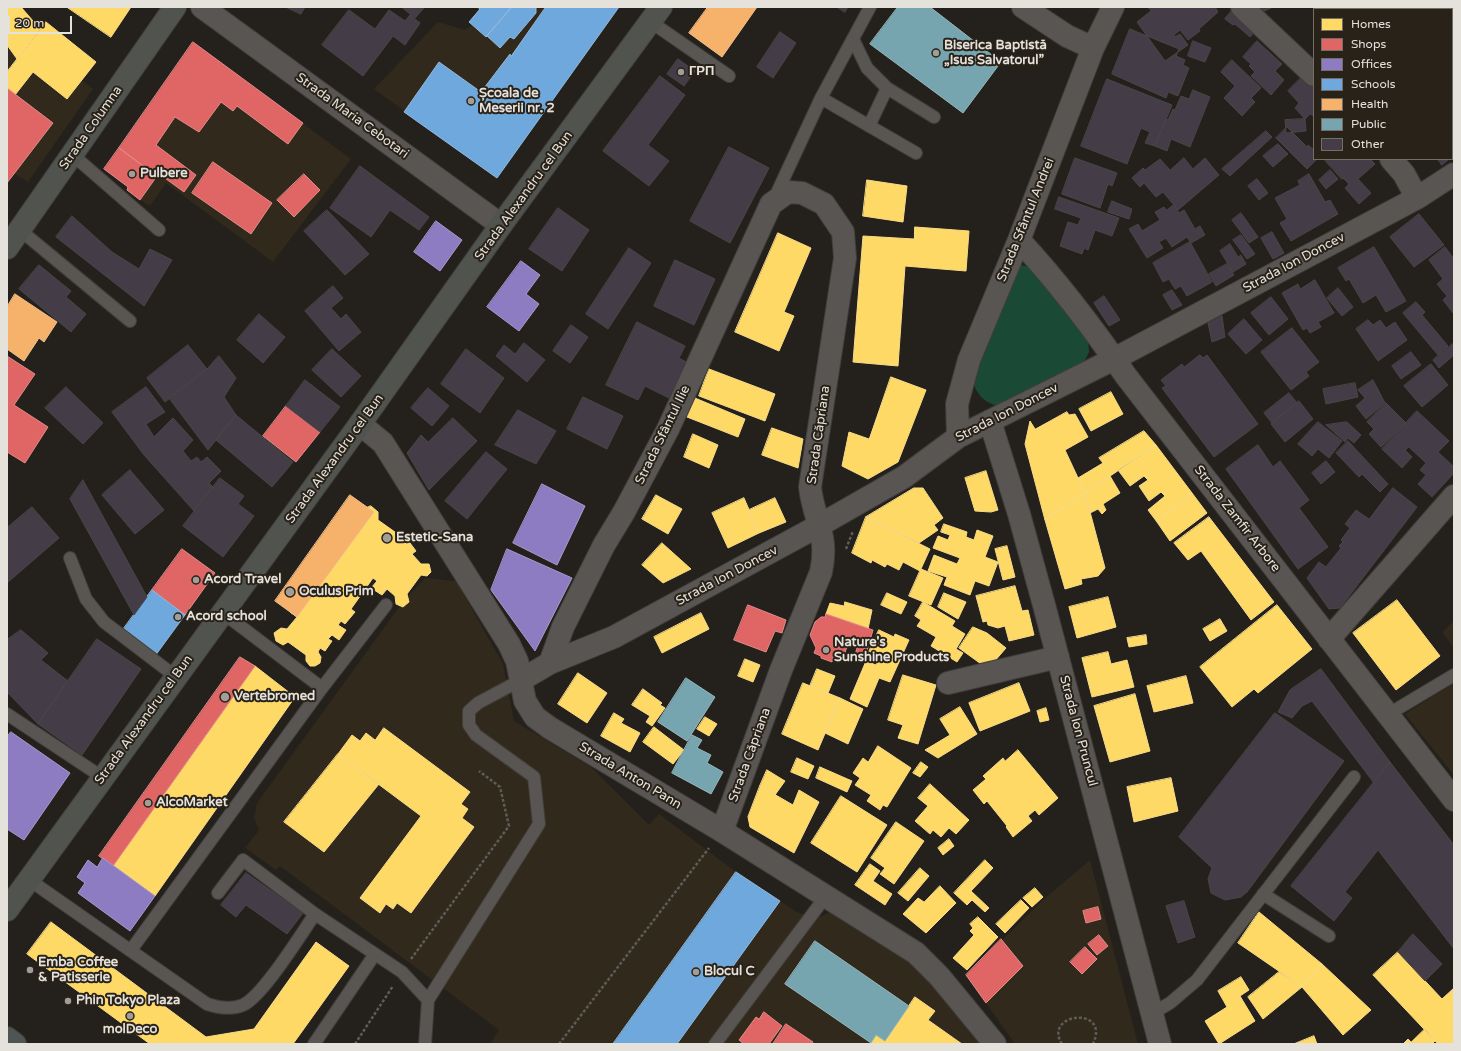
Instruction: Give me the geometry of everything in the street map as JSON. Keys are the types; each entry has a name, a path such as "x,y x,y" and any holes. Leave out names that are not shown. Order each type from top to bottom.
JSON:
{"main road":[{"name":"Strada Columna","path":"7,248 175,7"},
{"name":"Strada Alexandru cel Bun","path":"7,910 175,676 360,424 501,225 656,14"},
{"path":"7,1038 15,1044"}],"street":[{"name":"Strada Maria Cebotari","path":"202,7 501,225"},
{"path":"1023,7 1067,36 1093,48"},
{"name":"Strada Sfântul Andrei","path":"958,437 957,404 969,360 1019,240 1093,48 1113,7"},
{"path":"1242,7 1313,74"},
{"path":"1392,160 1404,174 1417,198"},
{"name":"Strada Ion Doncev","path":"521,680 550,663 614,637 820,525 904,477 958,437 1114,359 1417,198 1454,174"},
{"name":"Strada Căpriana","path":"722,831 781,670 821,572 824,556 824,540 812,503 810,487 845,258 843,232 824,204 802,193 788,192 772,204"},
{"name":"Strada Sfântul Ilie","path":"550,663 563,627 604,545 624,512 668,428 772,204"},
{"name":"Strada Zamfir Arbore","path":"1019,240 1048,272 1387,715 1454,800"},
{"name":"Strada Ion Pruncul","path":"990,420 1019,514 1058,657 1160,1044"},
{"name":"Strada Anton Pann","path":"360,424 383,443 508,644 517,661 525,701 535,717 550,728 722,831 916,953 939,976 995,1044"},
{"path":"1330,639 1454,496"},
{"path":"948,683 1058,657"}],"lane":[{"path":"772,204 821,98 870,7"},
{"path":"656,14 729,76"},
{"path":"853,39 867,68 887,88 934,117"},
{"path":"869,126 887,88"},
{"path":"821,98 916,153"},
{"path":"71,156 82,163 159,230"},
{"path":"20,230 130,321"},
{"path":"70,558 86,599 104,622 175,676"},
{"path":"131,950 322,688 386,605"},
{"path":"222,613 322,688"},
{"path":"1387,715 1454,675"},
{"path":"425,1044 428,1000 539,824 534,777 476,735 469,725 469,711 478,703 521,680"},
{"path":"7,714 102,777"},
{"path":"1151,1014 1170,1004 1197,980 1354,777"},
{"path":"218,893 243,860 315,914 402,972 428,1000"},
{"path":"28,879 207,1004 227,1009 235,1008 248,1002 259,993 315,914"},
{"path":"1263,894 1329,936"},
{"path":"714,1044 826,896"},
{"path":"314,1044 375,954"}],"path":[{"path":"354,1044 402,972 510,826 500,787 479,771"},
{"path":"559,1044 722,831"},
{"path":"1062,1044 1059,1036 1063,1024 1072,1017 1078,1016 1090,1021 1094,1025 1096,1037 1094,1044"}],"shaded area":[{"name":"Școala de Meserii nr. 2","path":"512,7 619,7 497,178 374,89 438,22 465,30 472,25 486,37"},
{"path":"31,41 93,89 28,182 7,169 7,47 17,59"},
{"path":"193,42 351,159 273,262 166,183 150,206 140,200 157,176 119,148"},
{"path":"425,578 456,581 503,664 514,721 591,767 649,825 659,814 736,872 795,911 815,919 833,911 912,963 954,1009 982,1044 490,1044 499,1030 280,866 276,870 245,848 259,830 254,818 257,803 402,603"},
{"path":"1454,621 1454,648 1442,632"},
{"path":"1454,683 1454,775 1405,714"},
{"path":"1090,860 1138,1044 1015,1044 966,975 1043,900"}],"green space":[{"path":"1021,265 1030,267 1088,340 1089,352 1083,364 1002,406 986,401 982,398 972,379 1017,266"}],"building: Homes":[{"path":"7,7 21,7 7,18"},
{"path":"21,7 40,29 17,59 7,45 7,18"},
{"path":"67,7 131,7 111,37"},
{"path":"46,22 96,62 67,99 33,72 15,95 7,88 7,72"},
{"path":"867,180 907,186 903,222 863,216"},
{"path":"915,227 969,231 966,271 905,266 898,366 853,362 863,236 914,239"},
{"path":"778,233 811,248 784,312 794,316 779,351 735,332"},
{"path":"709,369 775,394 765,421 699,396"},
{"path":"891,377 926,390 898,462 868,479 842,466 849,432 869,439"},
{"path":"1111,392 1123,414 1091,431 1079,409"},
{"path":"695,398 745,419 738,437 687,417"},
{"path":"1067,412 1069,415 1075,414 1088,437 1065,450 1085,493 1045,520 1025,444 1030,421 1035,429"},
{"path":"772,428 803,439 798,468 762,455"},
{"path":"1144,431 1156,445 1085,493 1078,478 1103,463 1099,458"},
{"path":"693,434 718,445 709,468 684,457"},
{"path":"1156,445 1192,493 1157,522 1148,510 1165,496 1161,492 1149,501 1139,486 1148,480 1144,476 1130,486 1118,470"},
{"path":"986,471 998,510 991,512 975,511 965,478"},
{"path":"1110,476 1120,493 1103,504 1106,510 1102,514 1098,509 1090,513 1085,493"},
{"path":"914,488 923,488 943,518 934,525 938,530 919,543 866,517"},
{"path":"1085,493 1105,568 1098,576 1081,579 1082,584 1065,589 1045,520"},
{"path":"1192,493 1207,513 1170,541 1157,522"},
{"path":"656,495 682,509 668,534 642,519"},
{"path":"744,498 759,533 728,548 712,513"},
{"path":"775,498 786,522 759,533 749,510"},
{"path":"371,506 378,512 378,520 402,537 404,535 416,551 412,554 421,564 429,564 431,572 427,576 421,575 407,594 409,602 403,607 396,604 395,596 387,589 382,595 371,588 377,581 373,578 351,609 355,612 345,624 341,621 338,625 346,630 339,640 332,635 328,639 332,641 325,651 320,648 318,652 321,657 320,663 315,666 310,666 306,661 306,655 288,642 283,645 276,641 274,633 281,628 287,629 297,617 290,612 305,592 310,596 340,555 335,552 350,532 355,535 364,523 361,516 362,510"},
{"path":"866,517 930,549 920,571 903,562 899,570 887,564 885,567 872,560 871,563 852,553"},
{"path":"1209,517 1274,602 1251,620 1201,551 1188,560 1174,543"},
{"path":"944,524 967,532 966,537 974,540 977,530 993,536 985,557 998,562 989,586 975,581 970,595 944,585 947,577 928,571 934,555 957,564 960,558 933,548 938,536 948,540 950,535 941,532"},
{"path":"662,543 691,569 663,583 642,565"},
{"path":"1007,546 1015,577 1003,580 995,549"},
{"path":"921,569 943,578 931,605 909,596"},
{"path":"1015,586 1022,611 1028,610 1034,635 1009,641 1005,626 998,628 988,625 987,621 983,622 976,596"},
{"path":"887,593 907,602 901,614 881,605"},
{"path":"944,593 966,602 958,619 938,607"},
{"path":"1108,597 1116,627 1077,638 1069,607"},
{"path":"1397,600 1440,656 1396,690 1353,633"},
{"path":"845,602 872,610 868,629 826,614 830,603 844,606"},
{"path":"923,602 955,621 952,626 965,634 956,649 963,653 957,662 931,646 936,637 917,626 921,620 915,616"},
{"path":"1277,605 1312,649 1258,693 1254,689 1232,707 1200,667"},
{"path":"701,613 709,629 662,653 654,637"},
{"path":"1220,619 1227,631 1210,641 1203,629"},
{"path":"973,627 987,633 1006,648 988,669 959,648"},
{"path":"879,630 894,637 895,634 909,640 890,682 879,678 867,707 850,699 866,661 876,665 879,658 868,654"},
{"path":"1146,635 1147,644 1129,647 1127,638"},
{"path":"1108,652 1111,664 1127,660 1134,687 1092,697 1082,658"},
{"path":"745,659 760,665 753,682 738,676"},
{"path":"255,666 295,697 155,896 113,866"},
{"path":"817,669 835,676 828,693 810,686"},
{"path":"578,673 607,693 587,723 558,704"},
{"path":"903,675 936,685 918,744 898,738 903,725 888,720"},
{"path":"1186,676 1193,703 1154,712 1147,686"},
{"path":"803,683 840,698 818,750 782,734"},
{"path":"1019,683 1030,711 980,731 969,703"},
{"path":"643,689 662,703 660,705 665,708 652,726 646,722 650,716 632,705"},
{"path":"1135,694 1150,751 1110,762 1094,706"},
{"path":"840,698 863,709 848,744 825,733"},
{"path":"960,707 977,734 938,758 925,750 950,735 940,719"},
{"path":"1046,708 1049,720 1040,722 1037,711"},
{"path":"614,713 624,719 621,723 640,733 630,752 601,736"},
{"path":"705,717 717,724 709,736 697,729"},
{"path":"654,727 684,750 673,764 643,742"},
{"path":"384,728 470,792 461,804 468,809 462,818 474,827 411,913 397,903 393,909 386,904 380,913 360,898 421,816 338,754 352,735 360,741 366,733 375,740"},
{"path":"878,746 911,768 887,807 883,805 880,810 867,801 871,795 855,785 860,778 853,773 863,758 868,762"},
{"path":"1018,750 1058,798 1039,815 1035,810 1028,816 1032,821 1013,837 1006,827 1007,826 987,801 984,804 973,790 986,779 983,776 1003,758 1005,761"},
{"path":"338,754 379,784 324,852 284,822"},
{"path":"797,758 814,766 808,779 791,772"},
{"path":"921,762 928,767 920,777 913,773"},
{"path":"820,767 852,781 847,792 816,778"},
{"path":"767,770 785,781 775,795 760,786"},
{"path":"1171,778 1178,811 1134,822 1127,787"},
{"path":"930,784 969,820 956,834 949,828 941,837 933,830 930,834 915,821 928,806 918,798"},
{"path":"760,786 793,805 799,790 819,802 794,853 750,827 748,817"},
{"path":"841,796 887,825 857,872 811,843"},
{"path":"896,822 924,841 894,884 880,874 885,868 871,858"},
{"path":"949,839 954,846 943,855 938,848"},
{"path":"985,860 993,868 971,891 989,908 985,912 972,900 967,905 954,893"},
{"path":"870,864 880,871 873,881 892,894 885,905 855,885"},
{"path":"920,868 929,876 908,901 898,893"},
{"path":"940,886 956,903 926,933 903,914 918,898 924,902"},
{"path":"1035,888 1043,897 1032,907 1023,898"},
{"path":"1021,900 1029,908 1005,933 996,924"},
{"path":"1259,912 1322,964 1302,987 1238,943"},
{"path":"978,917 998,937 967,970 953,958 974,935 970,931 973,928 970,924"},
{"path":"51,922 206,1037 254,1029 316,942 349,966 293,1044 150,1044 27,954"},
{"path":"1398,952 1442,999 1454,988 1454,1044 1438,1044 1373,975"},
{"path":"1322,964 1371,1010 1343,1035 1302,987"},
{"path":"1279,972 1302,987 1263,1019 1248,997"},
{"path":"1241,977 1249,990 1240,996 1255,1021 1219,1044 1205,1021 1227,1007 1218,991"},
{"path":"915,997 935,1011 928,1020 962,1044 870,1044 876,1035 885,1041"},
{"path":"1425,1029 1435,1041 1432,1044 1404,1043 1408,1039 1411,1042"},
{"path":"1314,1036 1317,1044 1294,1044"}],"building: Shops":[{"path":"193,42 303,123 288,144 237,106 233,111 221,102 199,132 175,117 156,145 196,175 184,192 151,168 150,171 119,148"},
{"path":"7,88 53,123 7,183"},
{"name":"Pulbere","path":"119,148 157,176 140,200 127,190 128,187 104,169"},
{"path":"213,162 272,203 251,234 192,193"},
{"path":"304,174 320,190 294,217 277,200"},
{"path":"7,356 35,374 14,405 48,427 25,463 7,452"},
{"path":"286,406 320,432 296,462 263,436"},
{"path":"182,549 215,573 185,615 152,590"},
{"path":"748,605 786,620 782,633 775,631 766,652 734,640"},
{"path":"826,614 873,630 864,661 854,658 857,648 848,644 842,661 833,658 832,662 821,658 821,656 814,653 816,648 810,635 815,622 821,617 825,617"},
{"path":"240,657 255,666 113,866 99,856"},
{"path":"1098,907 1101,919 1086,923 1083,911"},
{"path":"1099,935 1108,946 1097,955 1088,944"},
{"path":"1001,939 1023,966 986,1003 966,975"},
{"path":"1085,947 1097,959 1082,974 1070,962"},
{"path":"764,1012 782,1026 769,1044 744,1044 739,1040 756,1017 759,1019"},
{"path":"786,1024 813,1042 812,1044 773,1044"}],"building: Offices":[{"path":"436,221 462,240 440,271 414,252"},
{"path":"521,261 540,275 526,294 539,304 519,331 487,307"},
{"path":"542,484 585,506 557,565 513,543"},
{"path":"507,549 572,578 535,651 491,590"},
{"path":"11,732 70,773 24,840 7,829 7,737"},
{"path":"103,858 155,896 130,931 78,893 85,883 77,877 88,860 97,867"}],"building: Schools":[{"path":"477,7 512,7 486,37 469,22 480,9"},
{"path":"512,7 536,7 536,13 514,39 510,37 500,48 487,36"},
{"name":"Școala de Meserii nr. 2","path":"546,7 619,7 497,178 404,112 439,62 481,92 510,54 511,56"},
{"path":"152,590 185,615 155,656 122,631"},
{"name":"Blocul C","path":"736,872 780,901 677,1044 613,1044"}],"building: Health":[{"path":"708,7 757,7 722,57 689,33"},
{"path":"15,294 57,322 44,342 39,338 24,361 7,349 7,307"},
{"path":"350,495 374,512 297,617 275,601"}],"building: Public":[{"name":"Biserica Baptistă „Isus Salvatorul”","path":"898,7 930,7 1001,62 963,113 870,44"},
{"path":"686,678 715,697 687,741 658,722"},
{"path":"692,735 702,740 697,748 711,755 707,763 723,772 711,794 672,773"},
{"path":"815,941 909,1006 885,1041 876,1035 871,1043 785,984"}],"building: Other":[{"path":"286,7 305,7 301,14"},
{"path":"402,7 425,7 415,18"},
{"path":"837,7 848,7 845,12"},
{"path":"1148,7 1215,7 1218,12 1199,29 1200,31 1188,40 1180,30 1174,35 1175,37 1180,34 1188,45 1165,61 1137,22 1151,11"},
{"path":"1252,7 1273,7 1256,15"},
{"path":"1390,7 1418,7 1417,8 1389,8"},
{"path":"1234,8 1258,28 1250,37 1235,24 1233,25 1225,19"},
{"path":"349,10 375,29 389,10 405,21 410,15 420,23 405,45 393,36 363,76 322,45"},
{"path":"1130,29 1179,49 1176,56 1185,60 1183,65 1189,68 1178,96 1168,92 1166,98 1112,74"},
{"path":"780,32 796,43 773,78 757,67"},
{"path":"1453,37 1454,38 1453,80"},
{"path":"1193,41 1211,48 1205,62 1188,56"},
{"path":"1257,41 1282,64 1275,71 1284,80 1271,95 1251,76 1255,72 1249,66 1251,64 1243,57"},
{"name":"ГРП","path":"678,59 695,71 684,86 667,74"},
{"path":"1232,60 1261,88 1251,98 1255,102 1242,116 1224,98 1235,86 1221,72"},
{"path":"1304,75 1313,84 1313,116 1310,114 1305,119 1295,108 1299,103 1288,91"},
{"path":"660,76 685,95 648,145 669,161 649,186 603,151"},
{"path":"1107,79 1172,105 1155,146 1145,143 1150,132 1141,128 1127,164 1081,146"},
{"path":"1453,84 1454,85 1454,114 1453,113"},
{"path":"1193,90 1210,97 1190,147 1171,139 1167,151 1155,146 1166,119 1168,120 1173,109 1175,110 1181,96 1189,99"},
{"path":"1305,119 1306,131 1286,133 1285,120"},
{"path":"1454,124 1454,143 1453,141"},
{"path":"1287,127 1307,147 1308,145 1313,149 1313,160 1316,160 1307,169 1276,138"},
{"path":"1266,131 1272,137 1230,176 1222,169"},
{"path":"1278,144 1288,154 1273,167 1263,156"},
{"path":"729,147 769,168 730,243 690,221"},
{"path":"1075,158 1117,173 1112,186 1108,184 1100,208 1062,194"},
{"path":"1184,158 1193,169 1205,158 1219,175 1178,210 1163,192 1156,197 1144,183 1140,187 1132,178 1143,168 1145,170 1160,159 1170,170"},
{"path":"1325,160 1371,160 1375,164 1358,179 1371,193 1359,204 1345,188 1349,184 1343,178 1342,179"},
{"path":"1439,160 1448,160 1442,165"},
{"path":"360,166 429,217 419,230 390,210 371,237 330,208"},
{"path":"1330,170 1338,179 1326,189 1319,180"},
{"path":"1309,174 1325,202 1330,200 1338,214 1291,241 1280,223 1287,219 1275,198 1300,185 1298,181"},
{"path":"1257,179 1268,193 1259,200 1248,186"},
{"path":"1059,197 1119,218 1112,236 1095,230 1088,250 1084,248 1082,254 1060,246 1068,222 1078,225 1081,218 1055,209"},
{"path":"1112,201 1132,209 1129,219 1108,212"},
{"path":"1174,205 1179,213 1184,210 1195,229 1200,226 1205,235 1191,243 1187,237 1172,247 1166,238 1159,242 1163,248 1147,258 1129,229 1138,224 1142,231 1160,220 1155,212 1164,207 1166,210"},
{"path":"558,208 589,230 562,271 529,249"},
{"path":"327,210 369,254 345,275 304,231"},
{"path":"1241,213 1258,237 1249,243 1232,220"},
{"path":"1419,214 1444,245 1414,267 1390,237"},
{"path":"72,216 112,252 139,269 150,249 172,260 144,306 56,237"},
{"path":"1272,232 1284,253 1273,259 1261,238"},
{"path":"1241,235 1255,254 1247,259 1233,240"},
{"path":"1190,242 1212,282 1187,296 1181,286 1175,289 1169,279 1163,282 1153,263"},
{"path":"1230,244 1238,257 1241,255 1246,264 1233,272 1220,251"},
{"path":"1374,247 1406,301 1386,312 1376,295 1363,303 1349,279 1346,281 1338,268"},
{"path":"1445,247 1454,259 1453,313 1443,300 1447,296 1437,284 1443,279 1429,260"},
{"path":"629,248 651,263 608,329 586,314"},
{"path":"675,260 715,279 694,325 654,306"},
{"path":"1227,264 1234,275 1216,286 1209,274"},
{"path":"39,265 71,291 66,297 86,314 71,332 19,289"},
{"path":"1315,280 1334,313 1318,322 1321,327 1310,333 1307,328 1303,330 1282,293 1298,284 1300,289"},
{"path":"333,286 343,298 331,308 341,319 346,314 361,332 339,351 305,311"},
{"path":"1338,288 1353,307 1342,316 1327,298"},
{"path":"1172,290 1182,305 1172,310 1163,295"},
{"path":"1104,296 1120,320 1109,326 1094,303"},
{"path":"1271,297 1288,319 1269,335 1251,313"},
{"path":"1416,302 1425,312 1422,315 1448,346 1438,355 1403,313"},
{"path":"259,314 285,337 263,363 237,340"},
{"path":"1222,316 1225,337 1212,342 1208,323"},
{"path":"1244,319 1262,340 1246,354 1228,334"},
{"path":"1368,320 1373,325 1380,320 1386,328 1395,322 1407,340 1378,361 1356,329"},
{"path":"637,322 685,346 679,358 686,362 669,398 645,386 638,400 606,385"},
{"path":"571,325 588,337 570,363 553,351"},
{"path":"1292,328 1319,362 1306,372 1309,376 1291,390 1261,352"},
{"path":"524,343 545,360 527,382 496,356 504,345 515,354"},
{"path":"1454,343 1454,355 1439,368 1433,360"},
{"path":"188,345 207,369 165,402 147,378"},
{"path":"332,349 361,376 341,397 312,370"},
{"path":"466,349 504,378 480,413 441,384"},
{"path":"1411,352 1421,365 1401,379 1392,366"},
{"path":"1200,355 1203,358 1207,355 1258,424 1214,457 1162,388 1166,386 1161,380 1182,364 1184,367"},
{"path":"219,356 236,378 224,397 236,415 208,450 169,398 207,369"},
{"path":"1431,364 1448,385 1422,407 1404,386"},
{"path":"305,380 340,407 320,432 286,406"},
{"path":"1373,380 1385,403 1366,419 1356,406 1365,398 1358,390"},
{"path":"1355,383 1358,397 1326,404 1323,389"},
{"path":"66,387 103,423 83,444 45,408"},
{"path":"146,387 165,412 146,424 154,437 173,418 193,440 183,451 191,461 197,457 201,462 207,457 221,471 209,483 213,487 194,511 144,455 112,412"},
{"path":"428,388 449,406 432,426 411,408"},
{"path":"1289,393 1297,403 1272,423 1264,413"},
{"path":"583,397 623,416 607,449 567,429"},
{"path":"1299,401 1313,419 1285,442 1271,424"},
{"path":"1386,403 1406,423 1381,447 1369,434 1374,429 1367,422"},
{"path":"518,410 556,431 536,464 495,445"},
{"path":"1417,411 1449,441 1438,452 1454,467 1454,473 1432,497 1418,484 1426,475 1420,470 1426,463 1409,447 1405,450 1412,457 1402,468 1382,449"},
{"path":"236,415 293,462 272,487 216,440"},
{"path":"453,418 477,441 429,490 407,453 421,435 428,442"},
{"path":"1318,422 1342,441 1329,458 1318,449 1312,456 1298,444"},
{"path":"1347,422 1361,435 1354,443 1348,438 1345,442 1326,425"},
{"path":"1348,441 1388,484 1380,492 1362,474 1359,477 1336,453"},
{"path":"1258,445 1273,467 1280,461 1309,500 1299,508 1328,547 1298,569 1226,469"},
{"path":"486,452 507,469 467,519 445,501"},
{"path":"1326,461 1335,472 1321,484 1312,473"},
{"path":"130,470 164,510 135,534 102,495"},
{"path":"220,478 244,496 238,504 254,516 223,557 183,526"},
{"path":"83,480 147,597 134,615 70,499"},
{"path":"1393,488 1417,507 1340,608 1329,609 1307,578 1319,562 1326,567 1341,548 1339,546 1343,542 1341,540 1350,528 1345,524 1356,510 1369,519"},
{"path":"32,507 59,538 7,583 7,528"},
{"path":"21,630 48,653 41,660 68,681 38,724 7,692 7,640"},
{"path":"97,639 141,669 82,755 38,724"},
{"path":"1321,669 1390,762 1374,783 1312,701 1302,706 1292,718 1278,712 1290,690"},
{"path":"1275,713 1344,761 1247,892 1241,897 1225,900 1211,893 1208,879 1212,868 1179,837"},
{"path":"1390,762 1454,845 1454,949 1378,850 1345,892 1352,898 1334,921 1291,886"},
{"path":"246,873 303,913 287,934 246,905 236,917 221,905"},
{"path":"1184,901 1195,937 1178,943 1166,906"},
{"path":"1413,934 1442,964 1425,981 1398,952"}],"place":[{"name":"Biserica Baptistă „Isus Salvatorul”","path":"936,53"},
{"name":"ГРП","path":"681,72"},
{"name":"Școala de Meserii nr. 2","path":"471,101"},
{"name":"Pulbere","path":"132,174"},
{"name":"Estetic-Sana","path":"387,538"},
{"name":"Acord Travel","path":"196,580"},
{"name":"Oculus Prim","path":"290,592"},
{"name":"Acord school","path":"178,617"},
{"name":"Nature's Sunshine Products","path":"826,650"},
{"name":"Vertebromed","path":"225,697"},
{"name":"AlcoMarket","path":"148,803"},
{"name":"Emba Coffee & Patisserie","path":"30,970"},
{"name":"Blocul C","path":"696,972"},
{"name":"Phin Tokyo Plaza","path":"68,1001"},
{"name":"molDeco","path":"130,1016"}]}
